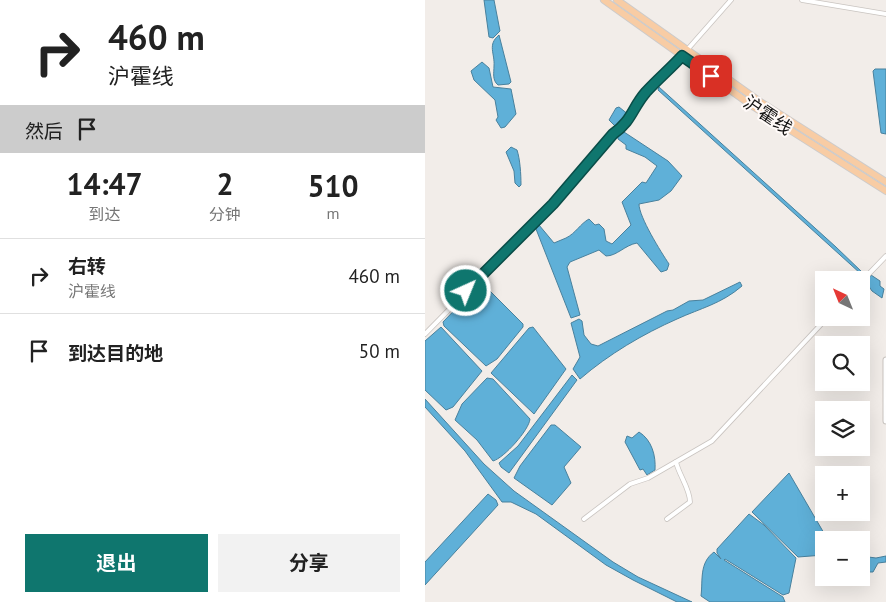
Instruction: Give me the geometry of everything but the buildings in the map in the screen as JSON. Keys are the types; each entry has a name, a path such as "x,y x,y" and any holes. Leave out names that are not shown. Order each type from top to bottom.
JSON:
{"highway":[{"name":"沪霍线","path":"604,0 804,140 886,191"},
{"name":"沪霍线","path":"617,0 759,100 886,182"},
{"path":"682,56 687,50"}],"street":[{"path":"687,50 731,0"},
{"path":"802,0 886,14"},
{"path":"425,334 553,204 613,134 625,126 634,107 682,56"},
{"path":"870,273 886,256"},
{"path":"584,519 629,484 648,478 711,441 819,326"},
{"path":"886,360 886,420"},
{"path":"667,519 691,502 690,495 682,480 676,462"}],"water":[{"path":"484,0 494,0 500,31 493,38 489,37"},
{"path":"499,35 511,82 498,85 494,79 492,46"},
{"path":"482,62 489,68 493,87 511,89 516,114 505,127 501,128 496,120 498,117 495,100 474,80 471,71"},
{"path":"875,69 886,69 886,134 881,133 873,71"},
{"path":"659,87 861,271 858,271 658,90"},
{"path":"619,107 629,115 622,126 624,132 668,161 682,176 671,191 659,200 639,204 646,226 669,264 667,270 661,272 637,243 610,256 606,256 599,250 570,262 567,267 580,315 571,318 536,229 539,225 554,243 565,239 589,219 595,225 599,224 604,229 606,241 612,244 631,225 622,202 642,182 646,183 657,166 645,157 626,149 626,145 618,139 617,128 609,120 616,108"},
{"path":"511,147 517,150 519,158 521,185 519,187 515,183 514,171 506,152"},
{"path":"871,275 880,281 880,286 884,289 882,298 870,288"},
{"path":"740,282 742,286 726,297 639,338 614,353 580,379 573,369 580,357 571,323 579,319 582,321 584,335 591,344 598,346 689,301 703,300"},
{"path":"484,285 523,324 523,327 497,359 486,366 444,326 443,322 467,297"},
{"path":"441,327 482,371 453,407 446,410 425,390 425,341"},
{"path":"533,327 566,369 534,414 491,373 529,328"},
{"path":"572,375 577,380 509,473 499,463 518,446"},
{"path":"487,378 493,379 530,419 529,424 515,443 503,455 493,461 477,440 455,420 462,404"},
{"path":"425,399 484,464 514,491 613,562 638,577 692,602 677,602 633,580 606,565 536,514 511,502 502,502 465,451 425,407"},
{"path":"551,425 555,425 581,447 564,467 571,483 552,505 514,478 520,466"},
{"path":"639,432 650,444 655,459 655,470 647,475 643,469 640,470 625,442 627,436 632,438"},
{"path":"789,473 815,518 815,521 817,521 823,531 815,531 815,556 798,557 752,512"},
{"path":"488,494 496,500 498,505 425,585 425,562"},
{"path":"749,514 764,525 796,558 789,593 783,595 725,559 783,597 785,602 710,602 701,596 706,561 714,552 721,559 717,549"},
{"path":"886,556 886,562 878,563 873,572 870,572 870,557"}],"route":[{"path":"466,291 553,204 613,134 625,126 634,107 682,56 711,76"}]}
